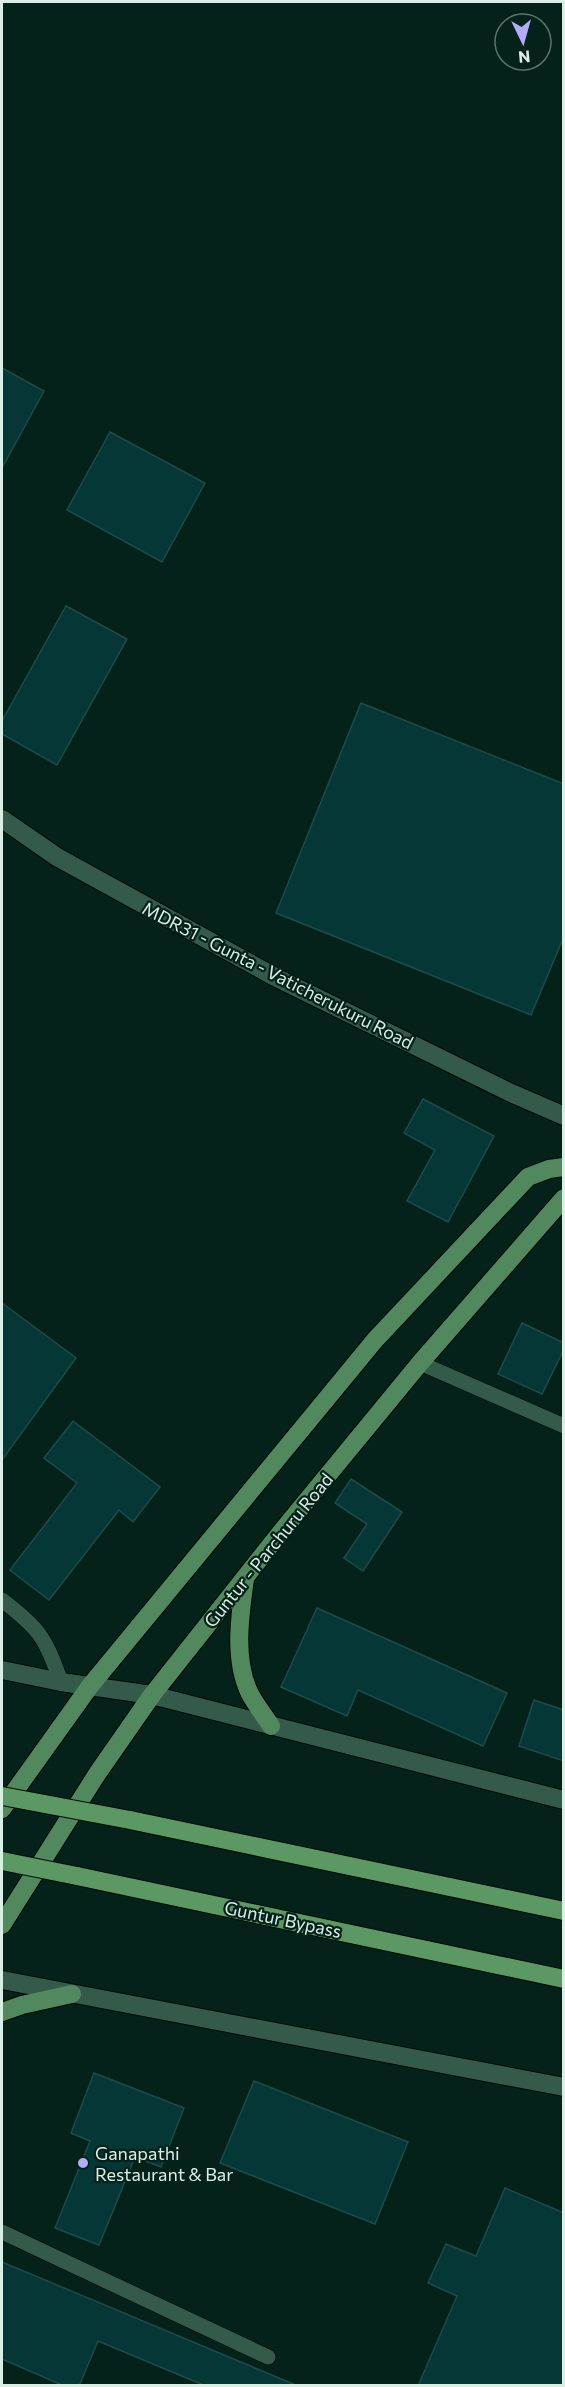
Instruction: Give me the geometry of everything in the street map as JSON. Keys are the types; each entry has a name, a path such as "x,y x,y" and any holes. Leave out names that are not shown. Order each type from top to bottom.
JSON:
{"highway":[{"path":"2,1796 130,1820 564,1911"},
{"name":"Guntur Bypass","path":"2,1861 564,1979"}],"main road":[{"path":"2,1809 90,1686 375,1340 528,1177 549,1169 564,1167"},
{"name":"Guntur - Parchuru Road","path":"2,1925 97,1774 152,1695 420,1363 564,1198"},
{"path":"245,1577 238,1632 243,1671 250,1693 271,1725"},
{"path":"2,2012 72,1994"}],"street":[{"name":"MDR31 - Gunta - Vaticherukuru Road","path":"2,819 57,857 275,977 509,1092 564,1116"},
{"path":"2,1671 152,1695 564,1800"},
{"path":"2,1980 564,2087"}],"lane":[{"path":"420,1363 564,1426"},
{"path":"2,1600 31,1621 48,1645 61,1682"},
{"path":"2,2232 268,2357"}],"building":[{"path":"2,368 44,391 2,468"},
{"path":"110,432 205,483 162,562 67,510"},
{"path":"66,606 127,639 57,765 2,734 2,721"},
{"path":"361,703 564,784 564,936 531,1015 276,913"},
{"path":"423,1099 494,1136 448,1222 407,1201 435,1150 404,1133"},
{"path":"2,1303 76,1358 2,1460"},
{"path":"522,1323 564,1343 564,1349 542,1394 498,1374"},
{"path":"73,1421 160,1487 133,1522 119,1510 49,1600 10,1570 77,1483 44,1458"},
{"path":"351,1479 402,1512 363,1571 344,1558 367,1524 335,1503"},
{"path":"317,1608 507,1693 483,1746 358,1690 347,1716 281,1687"},
{"path":"534,1700 564,1710 564,1761 519,1746"},
{"path":"94,2073 184,2108 161,2167 135,2157 99,2245 55,2228 90,2141 71,2133"},
{"path":"254,2081 408,2142 375,2224 220,2163"},
{"path":"505,2188 564,2213 564,2386 418,2386 457,2296 428,2283 446,2244 476,2256"},
{"path":"2,2262 298,2386 200,2386 201,2384 98,2341 79,2386 64,2386 2,2359"}],"place":[{"name":"Ganapathi Restaurant & Bar","path":"83,2163"}]}
